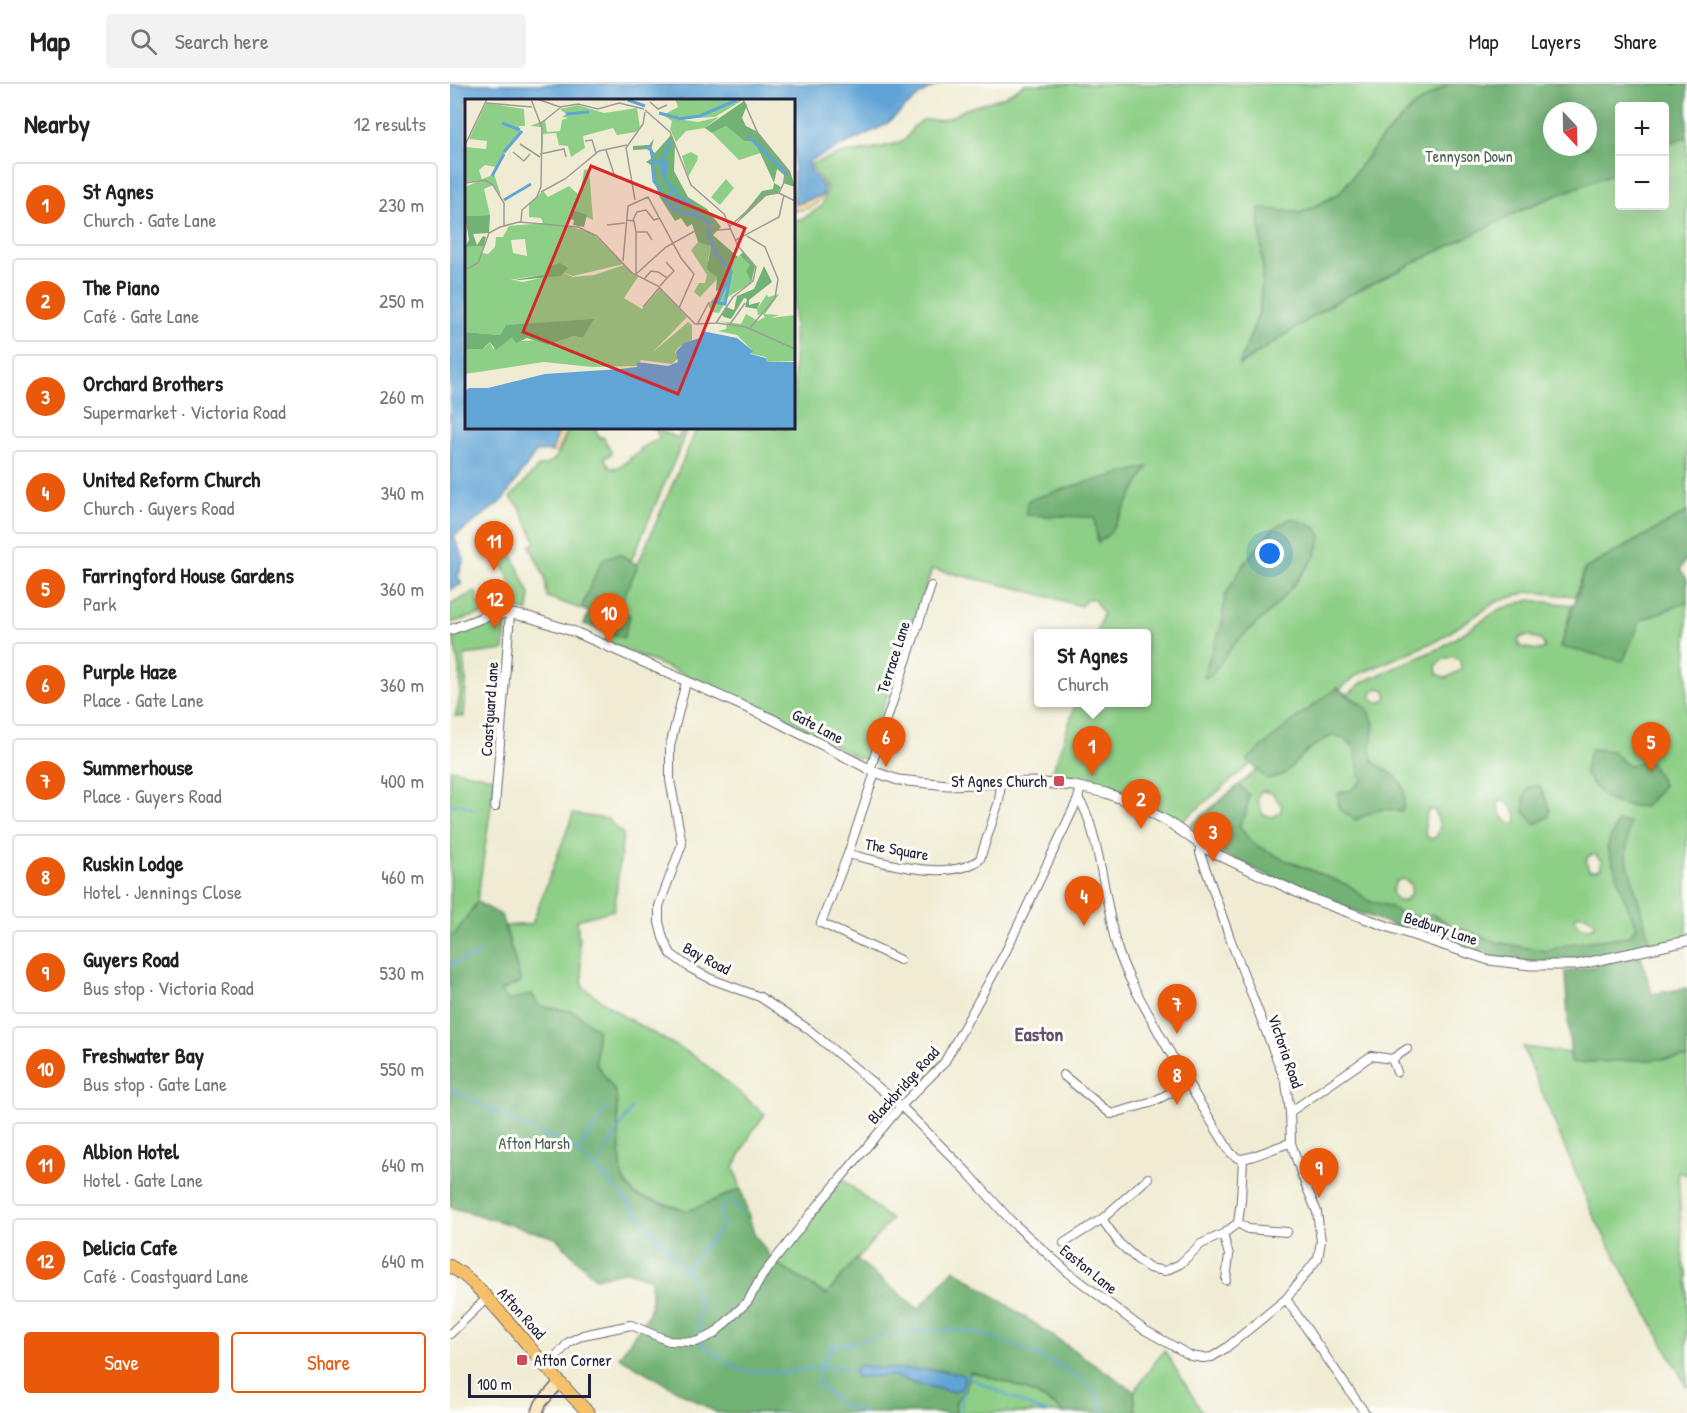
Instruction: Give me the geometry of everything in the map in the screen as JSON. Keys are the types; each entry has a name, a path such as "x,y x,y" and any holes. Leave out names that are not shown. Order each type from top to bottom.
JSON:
{"main road":[{"name":"Afton Road","path":"450,1266 487,1298 589,1413"},
{"path":"537,1413 541,1402 560,1382"}],"street":[{"name":"Terrace Lane","path":"872,771 931,586"},
{"name":"Gate Lane","path":"450,630 496,614 529,617 575,632 770,718 872,771 898,780 964,785 1033,782 1081,787 1135,804 1167,821 1200,846"},
{"name":"Coastguard Lane","path":"495,807 510,614"},
{"name":"Bay Road","path":"686,682 670,746 670,780 682,844 659,906 659,922 663,938 671,954 690,968 711,979 760,997 808,1029 901,1106"},
{"name":"The Square","path":"872,771 848,854 906,868 932,870 973,865 980,859 999,801 1001,782"},
{"name":"Blackbridge Road","path":"547,1367 569,1342 583,1335 631,1325 669,1341 696,1342 711,1336 748,1301 762,1276 779,1254 901,1106 944,1063 1009,944 1078,799 1081,787"},
{"path":"1078,799 1086,812 1095,844 1116,944 1136,992 1230,1152 1235,1157 1243,1159 1279,1144 1291,1143"},
{"name":"Bedbury Lane","path":"1200,846 1307,897 1489,960 1530,965 1576,965 1687,941"},
{"name":"Victoria Road","path":"1200,846 1200,853 1228,932 1286,1083 1291,1143 1317,1212 1321,1241 1318,1258 1286,1299"},
{"path":"848,854 821,923 900,960"},
{"path":"1290,1112 1371,1056 1392,1059 1407,1049"},
{"path":"1392,1059 1397,1072"},
{"path":"1063,1075 1111,1114 1149,1103 1188,1084"},
{"name":"Easton Lane","path":"901,1106 969,1174 1011,1221 1069,1273 1143,1329 1191,1356 1212,1357 1286,1299"},
{"path":"1101,1219 1119,1243 1149,1268 1165,1270 1180,1264 1201,1244 1223,1234 1238,1223 1243,1159"},
{"path":"1064,1243 1101,1219 1148,1178"},
{"path":"1238,1223 1248,1229 1287,1232"},
{"path":"1223,1234 1229,1255 1226,1280"},
{"path":"450,1334 487,1298"},
{"path":"1286,1299 1365,1413"}],"green space":[{"path":"1025,84 1448,84 1414,106 1377,144 1339,194 1301,213 1259,209 1263,270 1259,313 1240,365 1335,302 1532,205 1615,173 1615,210 1669,210 1669,143 1687,137 1687,512 1585,569 1575,596 1528,592 1496,602 1438,640 1357,675 1179,824 1147,802 1118,788 1051,776 1075,707 1151,707 1151,629 1098,629 1103,613 1093,598 1086,600 1081,606 1021,589 932,569 865,758 857,758 783,716 604,641 610,634 623,637 618,610 697,429 795,429 795,220 804,218 822,206 827,188 811,164 848,152 895,144 906,139 913,127 923,120 949,118 966,109 1004,97","holes":["1147,468 1098,542 1094,517 1026,515"]},
{"name":"Tennyson Down","path":"1448,84 1687,84 1687,137 1669,143 1669,102 1615,102 1615,173 1532,205 1335,302 1239,365 1259,313 1263,270 1259,208 1301,213 1339,194 1377,144 1414,106"},
{"path":"569,429 596,429 611,451 611,454 604,458 611,469 614,467 615,469 641,451 640,449 660,438 655,429 678,438 682,429 686,431 631,561 619,554 595,575 581,609 547,597 545,578 530,546 536,542 519,506 510,498 539,466 552,461 562,447"},
{"path":"1148,467 1110,533 1098,543 1094,517 1025,515 1028,500"},
{"path":"1687,512 1687,557 1680,569 1687,579 1687,602 1641,620 1623,661 1561,647 1585,569"},
{"path":"1292,518 1316,527 1321,537 1315,557 1272,610 1234,644 1212,674 1206,678 1203,675 1222,624 1225,595 1246,561 1274,528"},
{"path":"619,554 638,565 618,610 630,616 624,638 584,624 589,612 581,609 604,558"},
{"path":"512,555 530,594 528,611 502,606 517,599 500,560"},
{"path":"475,591 478,604 488,608 485,613 450,623 450,605"},
{"path":"1529,600 1572,605 1561,647 1687,602 1687,938 1651,946 1490,957 1186,829 1363,682 1442,647 1500,609","holes":["1528,635 1544,644 1544,649 1520,647 1518,641 1521,637","1453,656 1460,661 1461,670 1446,678 1437,674 1436,666 1442,660","1379,688 1385,690 1387,697 1382,702 1375,702 1371,697 1372,691","1261,791 1272,793 1282,806 1280,812 1273,817 1263,815 1257,799","1498,802 1508,803 1515,813 1517,823 1508,823 1498,808","1429,809 1435,811 1440,826 1437,836 1432,839 1426,836 1426,815","1595,854 1601,861 1601,868 1589,870 1586,862 1588,856","1403,879 1410,883 1412,892 1405,901 1397,901 1392,892 1396,881","1577,915 1586,915 1595,922 1594,927 1591,928 1575,920"]},
{"path":"506,619 504,650 464,655 466,681 464,717 455,716 460,687 453,637 464,629 478,624"},
{"path":"1337,688 1366,707 1374,723 1371,747 1373,762 1400,781 1404,794 1402,812 1388,809 1378,810 1356,820 1339,809 1338,793 1350,791 1362,781 1354,747 1350,742 1333,735 1309,749 1283,775 1267,779 1247,760 1295,719"},
{"path":"1591,749 1612,751 1627,765 1651,762 1663,785 1645,807 1623,805 1608,800 1584,772"},
{"path":"450,769 495,778 477,902 456,933 450,937"},
{"path":"1239,785 1249,795 1246,813 1239,826 1252,843 1281,858 1350,886 1369,901 1389,906 1404,916 1420,917 1432,914 1450,925 1496,942 1546,951 1569,944 1629,936 1637,926 1624,897 1607,847 1617,822 1629,822 1626,856 1651,946 1604,957 1552,964 1490,957 1443,943 1305,893 1201,843 1186,829"},
{"path":"1539,785 1550,808 1549,817 1535,824 1524,812 1524,797 1529,787"},
{"path":"573,814 607,819 623,834 614,910 577,920 583,987 625,1017 696,1057 765,1114 752,1132 734,1167 741,1189 688,1211 635,1195 622,1178 616,1093 596,1064 597,1029 574,1012 508,1001 500,991 521,982 505,926 532,924"},
{"name":"Afton Marsh","path":"477,902 501,915 521,982 500,991 508,1001 532,994 539,1006 574,1012 597,1029 596,1064 616,1093 622,1178 635,1195 688,1211 741,1189 754,1234 775,1263 826,1295 856,1259 919,1309 954,1269 1134,1391 1136,1413 1064,1413 1031,1392 970,1372 966,1390 956,1401 956,1413 717,1413 619,1357 647,1317 651,1307 651,1279 628,1271 595,1278 556,1238 450,1207 450,937 456,933","holes":["859,1365 890,1370 946,1370 954,1392 916,1384 895,1376 856,1377"]},
{"path":"1641,956 1652,994 1687,988 1687,1058 1571,1063 1565,972"},
{"path":"1523,1047 1570,1053 1571,1063 1687,1058 1687,1175 1678,1172 1683,1264 1687,1275 1687,1387 1593,1215"},
{"path":"843,1179 891,1220 826,1295 775,1263"},
{"path":"1164,1350 1203,1413 1136,1413 1134,1391"},
{"path":"970,1372 1031,1392 1064,1413 956,1413 954,1412 956,1401 966,1390"}],"sand":[{"path":"823,195 814,205 806,208 795,211 795,205"},
{"path":"551,429 569,429 557,453 544,451"}],"water":[{"path":"450,84 939,84 921,94 885,125 808,162 812,172 824,188 823,195 795,205 795,99 465,99 465,429 560,429 552,451 536,452 502,501 454,537 464,559 458,577 462,584 450,590"},
{"path":"859,1365 885,1369 951,1372 964,1375 963,1387 954,1392 916,1384 895,1376 856,1377 854,1370"}],"waterway":[{"path":"450,806 460,804 476,810"},
{"path":"450,965 481,953"},
{"path":"450,1089 520,1125 559,1140 578,1152 611,1183 692,1279 700,1307 697,1320 705,1348 742,1371 788,1372 821,1366 854,1370"},
{"path":"578,1152 606,1107"},
{"path":"597,1166 632,1107"},
{"path":"731,1199 741,1213"},
{"path":"685,1269 722,1227 720,1212 724,1202"},
{"path":"865,1413 843,1406 818,1384 821,1366 832,1346 939,1330 954,1330 987,1336 1032,1352 1054,1363 1088,1385 1098,1396 1104,1413"},
{"path":"964,1375 1031,1407 1049,1413"},
{"path":"961,1413 963,1387"}],"place":[{"name":"Albion Hotel","path":"494,571"},
{"name":"Delicia Cafe","path":"495,629"},
{"name":"Freshwater Bay","path":"609,643"},
{"name":"Purple Haze","path":"886,767"},
{"name":"Farringford House Gardens","path":"1651,772"},
{"name":"St Agnes","path":"1092,776"},
{"name":"St Agnes Church","path":"1059,781"},
{"name":"The Piano","path":"1141,829"},
{"name":"Orchard Brothers","path":"1213,862"},
{"name":"United Reform Church","path":"1084,926"},
{"name":"Summerhouse","path":"1177,1034"},
{"name":"Ruskin Lodge","path":"1177,1105"},
{"name":"Guyers Road","path":"1319,1198"},
{"name":"Afton Corner","path":"522,1360"}],"district":[{"name":"Easton","path":"1039,1033"}]}
